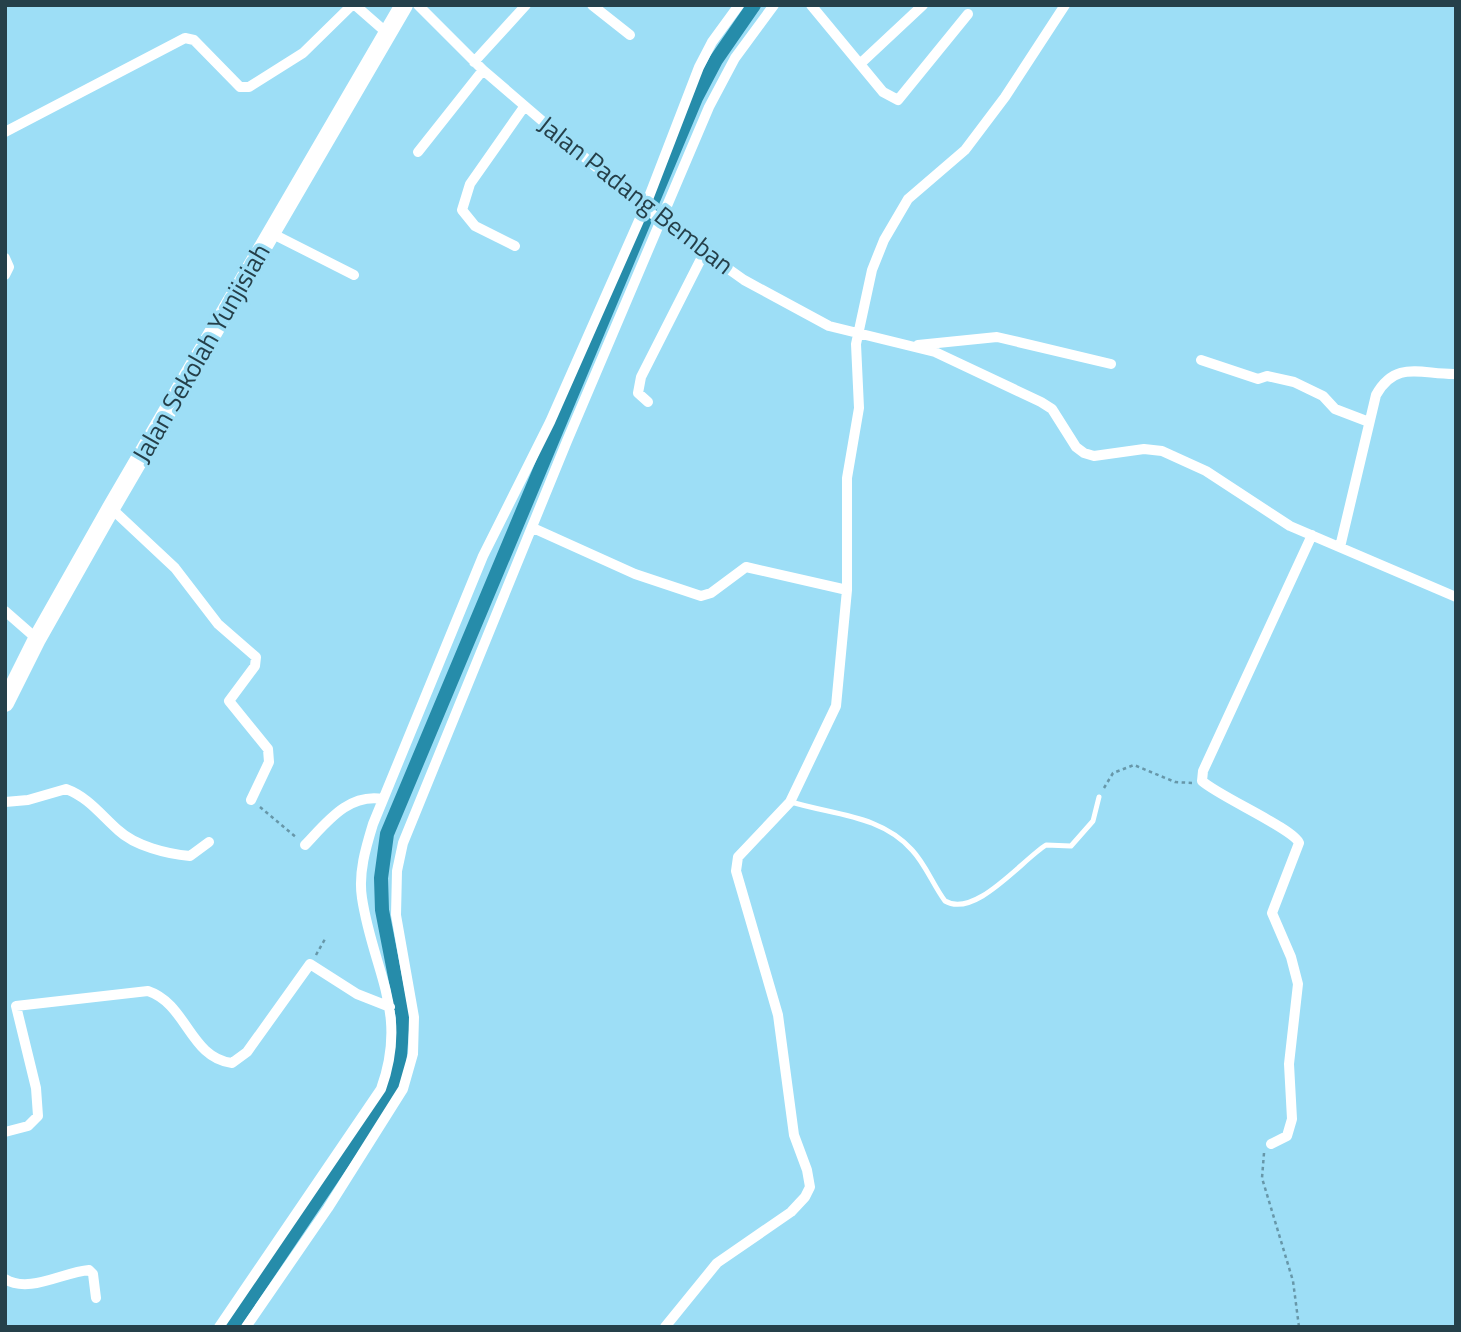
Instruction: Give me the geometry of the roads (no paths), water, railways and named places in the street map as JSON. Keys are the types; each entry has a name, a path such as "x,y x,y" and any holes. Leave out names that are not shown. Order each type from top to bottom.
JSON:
{"main road":[{"name":"Jalan Sekolah Yunjisiah","path":"5,703 37,639 111,508 404,5"}],"street":[{"path":"5,132 184,38 194,40 240,87 249,88 303,53 353,5 387,33"},
{"name":"Jalan Padang Bemban","path":"418,5 474,62 524,107 704,253 829,326 915,346"},
{"path":"474,62 526,5"},
{"path":"592,5 630,35"},
{"path":"219,1327 334,1178 374,1119 403,1088 413,1054 414,1017 396,915 397,871 403,843 533,528 653,214 699,67 712,42 739,5"},
{"path":"246,1327 334,1178 374,1119 388,1069 393,1045 390,1007 361,897 365,849 383,799 484,556 573,373 734,58 774,5"},
{"path":"811,5 883,92 898,100 968,15"},
{"path":"861,63 923,5"},
{"path":"665,1327 716,1263 791,1212 810,1187 807,1170 794,1135 778,1015 736,871 738,857 790,802 836,706 844,648 847,590 847,478 859,408 860,335 876,260 884,240 908,199 965,150 1005,97 1065,5"},
{"path":"418,152 483,70"},
{"path":"515,246 475,226 462,210 463,198 470,184 524,107"},
{"path":"271,233 354,275"},
{"path":"648,402 638,393 641,377 704,253"},
{"path":"5,258 9,267 5,275"},
{"path":"915,346 997,337 1111,364"},
{"path":"915,346 953,360 1052,409 1076,447 1084,453 1094,456 1144,449 1162,451 1206,471 1290,526 1456,597"},
{"path":"1201,360 1258,379 1267,376 1294,382 1323,396 1335,409 1369,422"},
{"path":"1340,547 1376,395 1391,375 1416,369 1437,374 1456,374"},
{"path":"111,508 175,568 218,624 256,657 255,666 229,701 268,749 269,762 251,800"},
{"path":"533,528 635,574 701,596 711,593 746,567 847,590"},
{"path":"1268,1146 1287,1136 1291,1128 1289,1064 1298,984 1291,957 1272,913 1300,843 1291,834 1248,811 1202,781 1203,771 1312,535"},
{"path":"5,611 37,639"},
{"path":"5,802 28,800 66,789 86,799 120,833 163,851 190,856 209,842"},
{"path":"305,845 347,804 363,799 383,799"},
{"path":"5,1132 28,1126 38,1116 36,1088 16,1006 148,991 172,1003 199,1044 211,1056 232,1063 247,1052 310,964 357,994 390,1007"},
{"path":"5,1279 12,1283 30,1284 89,1270 93,1275 96,1298"}],"lane":[{"path":"790,802 830,814 867,819 910,847 945,901 967,905 998,885 1046,845 1071,846 1093,821 1099,797"}],"waterway":[{"path":"232,1327 392,1089 399,1067 403,1018 382,910 381,878 387,834 696,98 716,60 754,5"}]}
